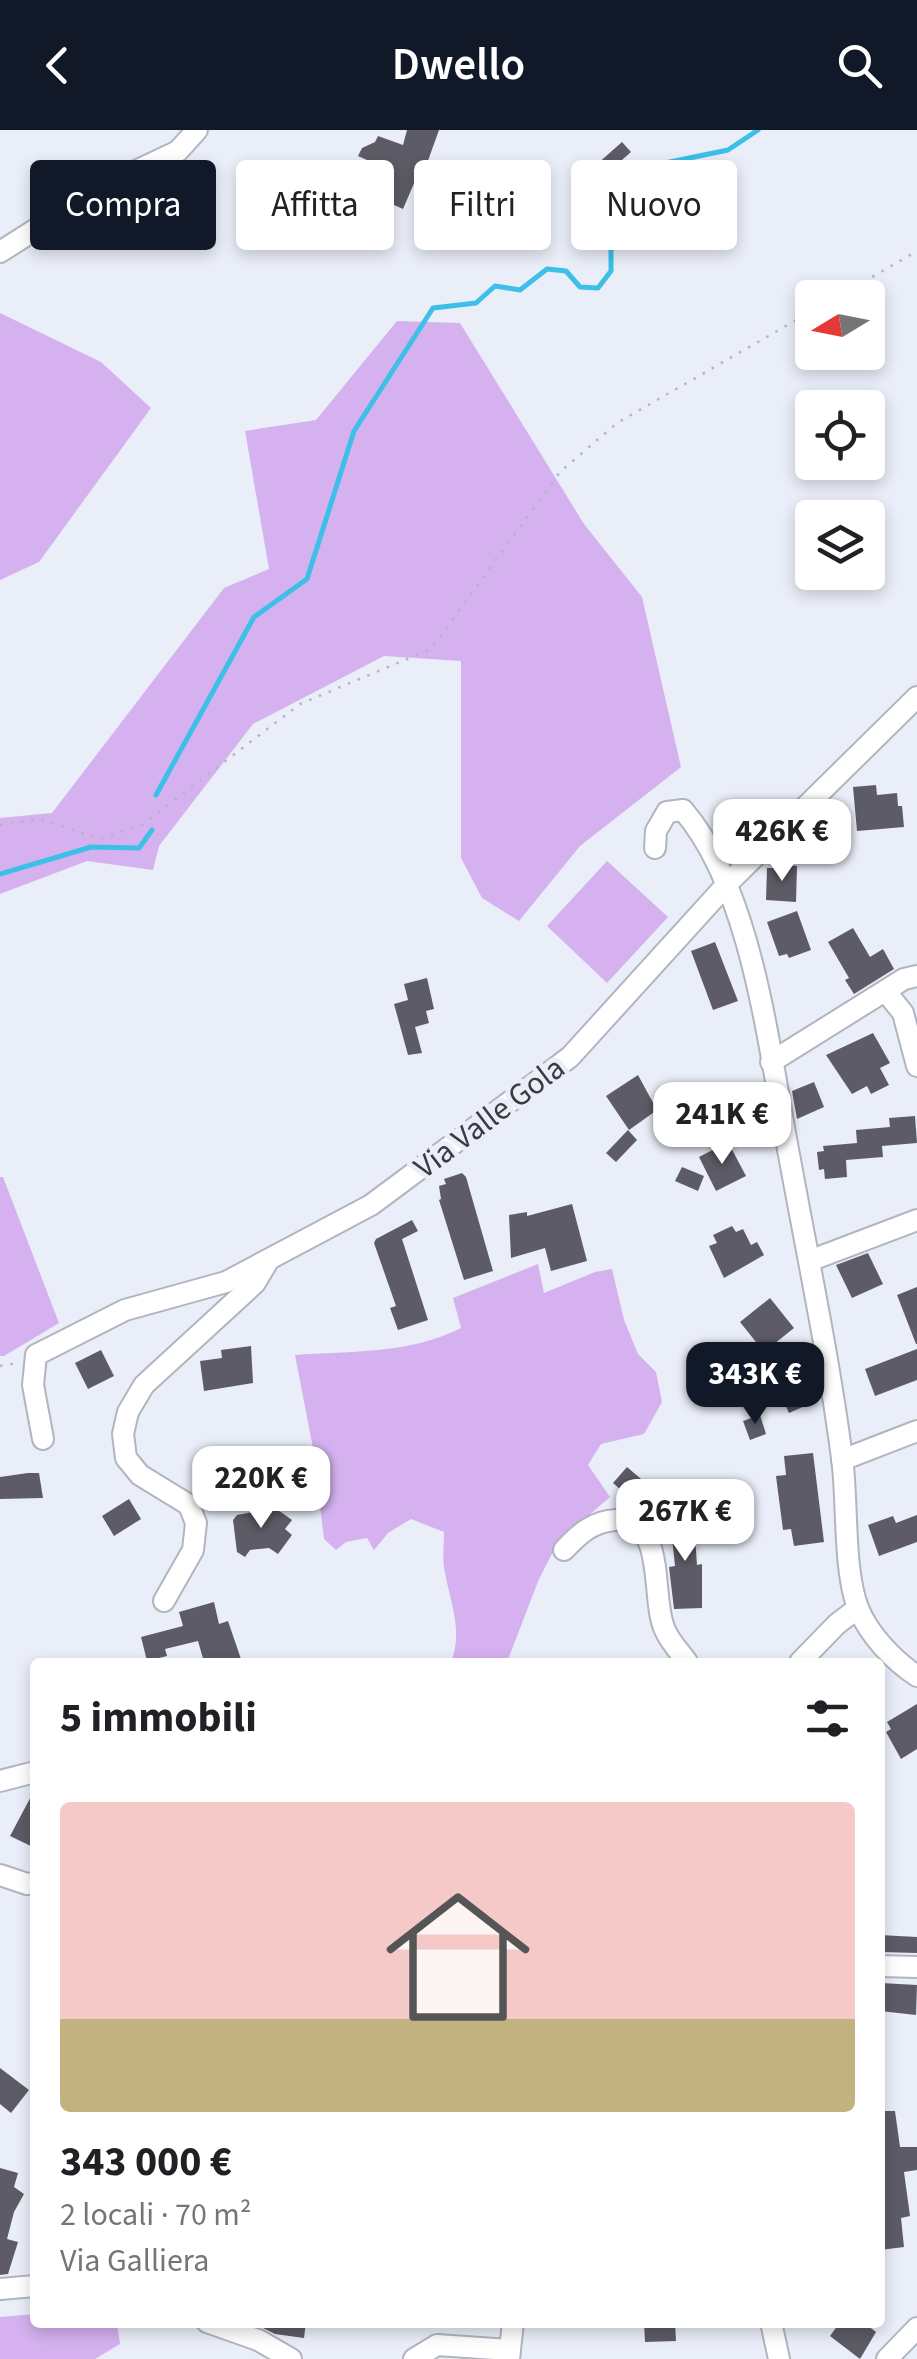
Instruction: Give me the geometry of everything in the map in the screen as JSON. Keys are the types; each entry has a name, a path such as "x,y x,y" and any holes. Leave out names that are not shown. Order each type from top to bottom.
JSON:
{"street":[{"path":"0,252 104,186 178,152 198,130"},
{"name":"Via Valle Gola","path":"42,1439 32,1386 36,1355 124,1310 226,1282 371,1205 570,1058 728,883 917,696"},
{"path":"655,848 656,831 667,812 683,810 728,883 764,1012 809,1261 842,1460 849,1557 858,1608 884,1649 917,1676"},
{"path":"771,1062 904,980 917,976"},
{"path":"887,992 902,1013 917,1066"},
{"path":"809,1261 917,1220"},
{"path":"164,1601 193,1550 196,1523 190,1505 140,1475 126,1458 123,1434 128,1412 144,1386 256,1283 268,1260"},
{"path":"842,1460 917,1431"},
{"path":"564,1550 582,1531 603,1521 623,1520 643,1531 652,1548 664,1629 684,1658"},
{"path":"804,1658 858,1608"},
{"path":"0,1781 30,1773"},
{"path":"0,1874 30,1884"},
{"path":"885,1966 917,1967"},
{"path":"0,2289 30,2286"},
{"path":"224,2328 258,2340 291,2359"},
{"path":"414,2359 438,2345 509,2354 512,2328"},
{"path":"772,2328 779,2359"},
{"path":"887,2359 917,2328"}],"path":[{"path":"867,280 917,251"},
{"path":"0,825 42,818 100,838 142,825 300,704 431,649 560,472 617,423 795,321"}],"shaded area":[{"path":"0,313 101,362 151,408 39,562 0,580"},
{"path":"397,321 460,323 584,524 642,597 681,767 580,846 519,921 482,898 461,858 461,661 384,656 253,724 159,846 153,870 87,861 0,894 0,818 52,813 224,588 269,569 245,431 316,420"},
{"path":"607,861 668,917 607,983 547,926"},
{"path":"0,1177 59,1323 4,1356 0,1356"},
{"path":"538,1264 544,1293 612,1269 624,1320 638,1354 656,1372 662,1402 644,1434 601,1444 588,1465 610,1497 558,1542 509,1658 452,1658 456,1629 444,1568 444,1532 411,1519 388,1533 374,1550 367,1538 346,1542 336,1550 324,1539 313,1448 295,1355 380,1350 442,1336 461,1328 453,1298"},
{"path":"30,2314 30,2328 118,2328 120,2344 95,2359 0,2359 0,2317"}],"building":[{"path":"407,130 439,130 428,160 414,160 414,183 403,209 394,205 394,160 358,156 378,136 403,145"},
{"path":"622,142 631,152 622,160 602,160"},
{"path":"876,785 877,795 897,793 904,827 857,831 853,787"},
{"path":"797,866 796,902 766,900 767,868"},
{"path":"797,911 811,950 789,958 787,954 779,956 767,922"},
{"path":"853,928 870,957 883,949 894,969 854,994 828,942"},
{"path":"715,942 738,1001 713,1010 691,951"},
{"path":"427,978 434,1009 426,1011 429,1023 415,1027 422,1053 408,1055 394,1004 408,1000 404,984"},
{"path":"873,1033 890,1063 880,1068 889,1085 871,1094 867,1086 852,1094 826,1055"},
{"path":"638,1075 657,1110 629,1130 606,1096"},
{"path":"814,1082 824,1107 797,1119 792,1091"},
{"path":"915,1116 917,1143 882,1146 883,1157 846,1160 847,1177 825,1179 824,1169 819,1170 817,1152 824,1151 823,1146 857,1143 856,1130 890,1127 889,1118"},
{"path":"628,1130 637,1140 616,1162 606,1153"},
{"path":"728,1142 746,1176 716,1191 699,1157"},
{"path":"682,1167 704,1176 698,1191 675,1181"},
{"path":"462,1173 493,1271 464,1280 439,1200 439,1186 446,1184 444,1179"},
{"path":"572,1204 587,1261 551,1271 545,1248 511,1258 509,1215 527,1212 527,1216"},
{"path":"412,1220 418,1231 402,1239 428,1320 398,1330 390,1308 396,1306 374,1243"},
{"path":"732,1226 736,1232 743,1229 751,1245 757,1242 764,1255 724,1278 709,1246 717,1243 713,1235"},
{"path":"868,1253 883,1284 852,1298 836,1265"},
{"path":"917,1287 917,1344 916,1344 897,1295"},
{"path":"770,1298 794,1328 764,1352 740,1322"},
{"path":"251,1346 253,1383 204,1391 200,1361 222,1358 221,1350"},
{"path":"917,1349 917,1380 875,1396 865,1369"},
{"path":"101,1350 114,1376 88,1389 75,1363"},
{"path":"803,1374 816,1401 789,1413 776,1386"},
{"path":"760,1415 766,1434 750,1440 743,1421"},
{"path":"813,1453 824,1542 794,1546 791,1529 783,1530 776,1476 786,1475 784,1456"},
{"path":"627,1467 654,1490 636,1510 616,1505 622,1498 618,1494 621,1490 613,1483"},
{"path":"39,1473 43,1498 0,1499 0,1477"},
{"path":"129,1499 141,1519 114,1536 102,1516"},
{"path":"271,1505 292,1520 285,1529 292,1535 278,1554 269,1548 250,1550 245,1557 237,1552 233,1520 237,1515 269,1509"},
{"path":"687,1507 689,1521 694,1521 697,1565 702,1564 702,1608 674,1609 669,1567 675,1566 671,1528 677,1527 673,1510"},
{"path":"917,1515 917,1542 879,1556 868,1525 893,1516 896,1523"},
{"path":"214,1602 219,1624 228,1621 241,1658 203,1658 198,1641 165,1649 167,1656 146,1658 141,1637 183,1626 179,1612"},
{"path":"917,1704 917,1749 901,1759 886,1732 891,1729 887,1722"},
{"path":"30,1798 30,1846 10,1836"},
{"path":"885,1935 917,1937 917,1953 885,1952"},
{"path":"885,1983 917,1985 916,2015 885,2012"},
{"path":"0,2068 29,2090 11,2113 0,2104"},
{"path":"885,2111 895,2111 900,2147 917,2147 917,2170 904,2172 910,2216 901,2218 904,2247 885,2249"},
{"path":"0,2168 18,2173 14,2187 24,2194 7,2239 18,2242 8,2274 0,2275"},
{"path":"263,2328 305,2328 304,2338"},
{"path":"644,2328 675,2328 676,2341 645,2342"},
{"path":"836,2328 871,2328 876,2332 860,2359 830,2336"}],"waterway":[{"path":"156,795 254,617 307,579 354,431 433,308 476,303 495,286 520,290 547,269 566,271 580,287 598,288 611,271 611,251 621,215 665,163 728,150 758,130"},
{"path":"0,874 91,847 139,848 152,830"}]}
